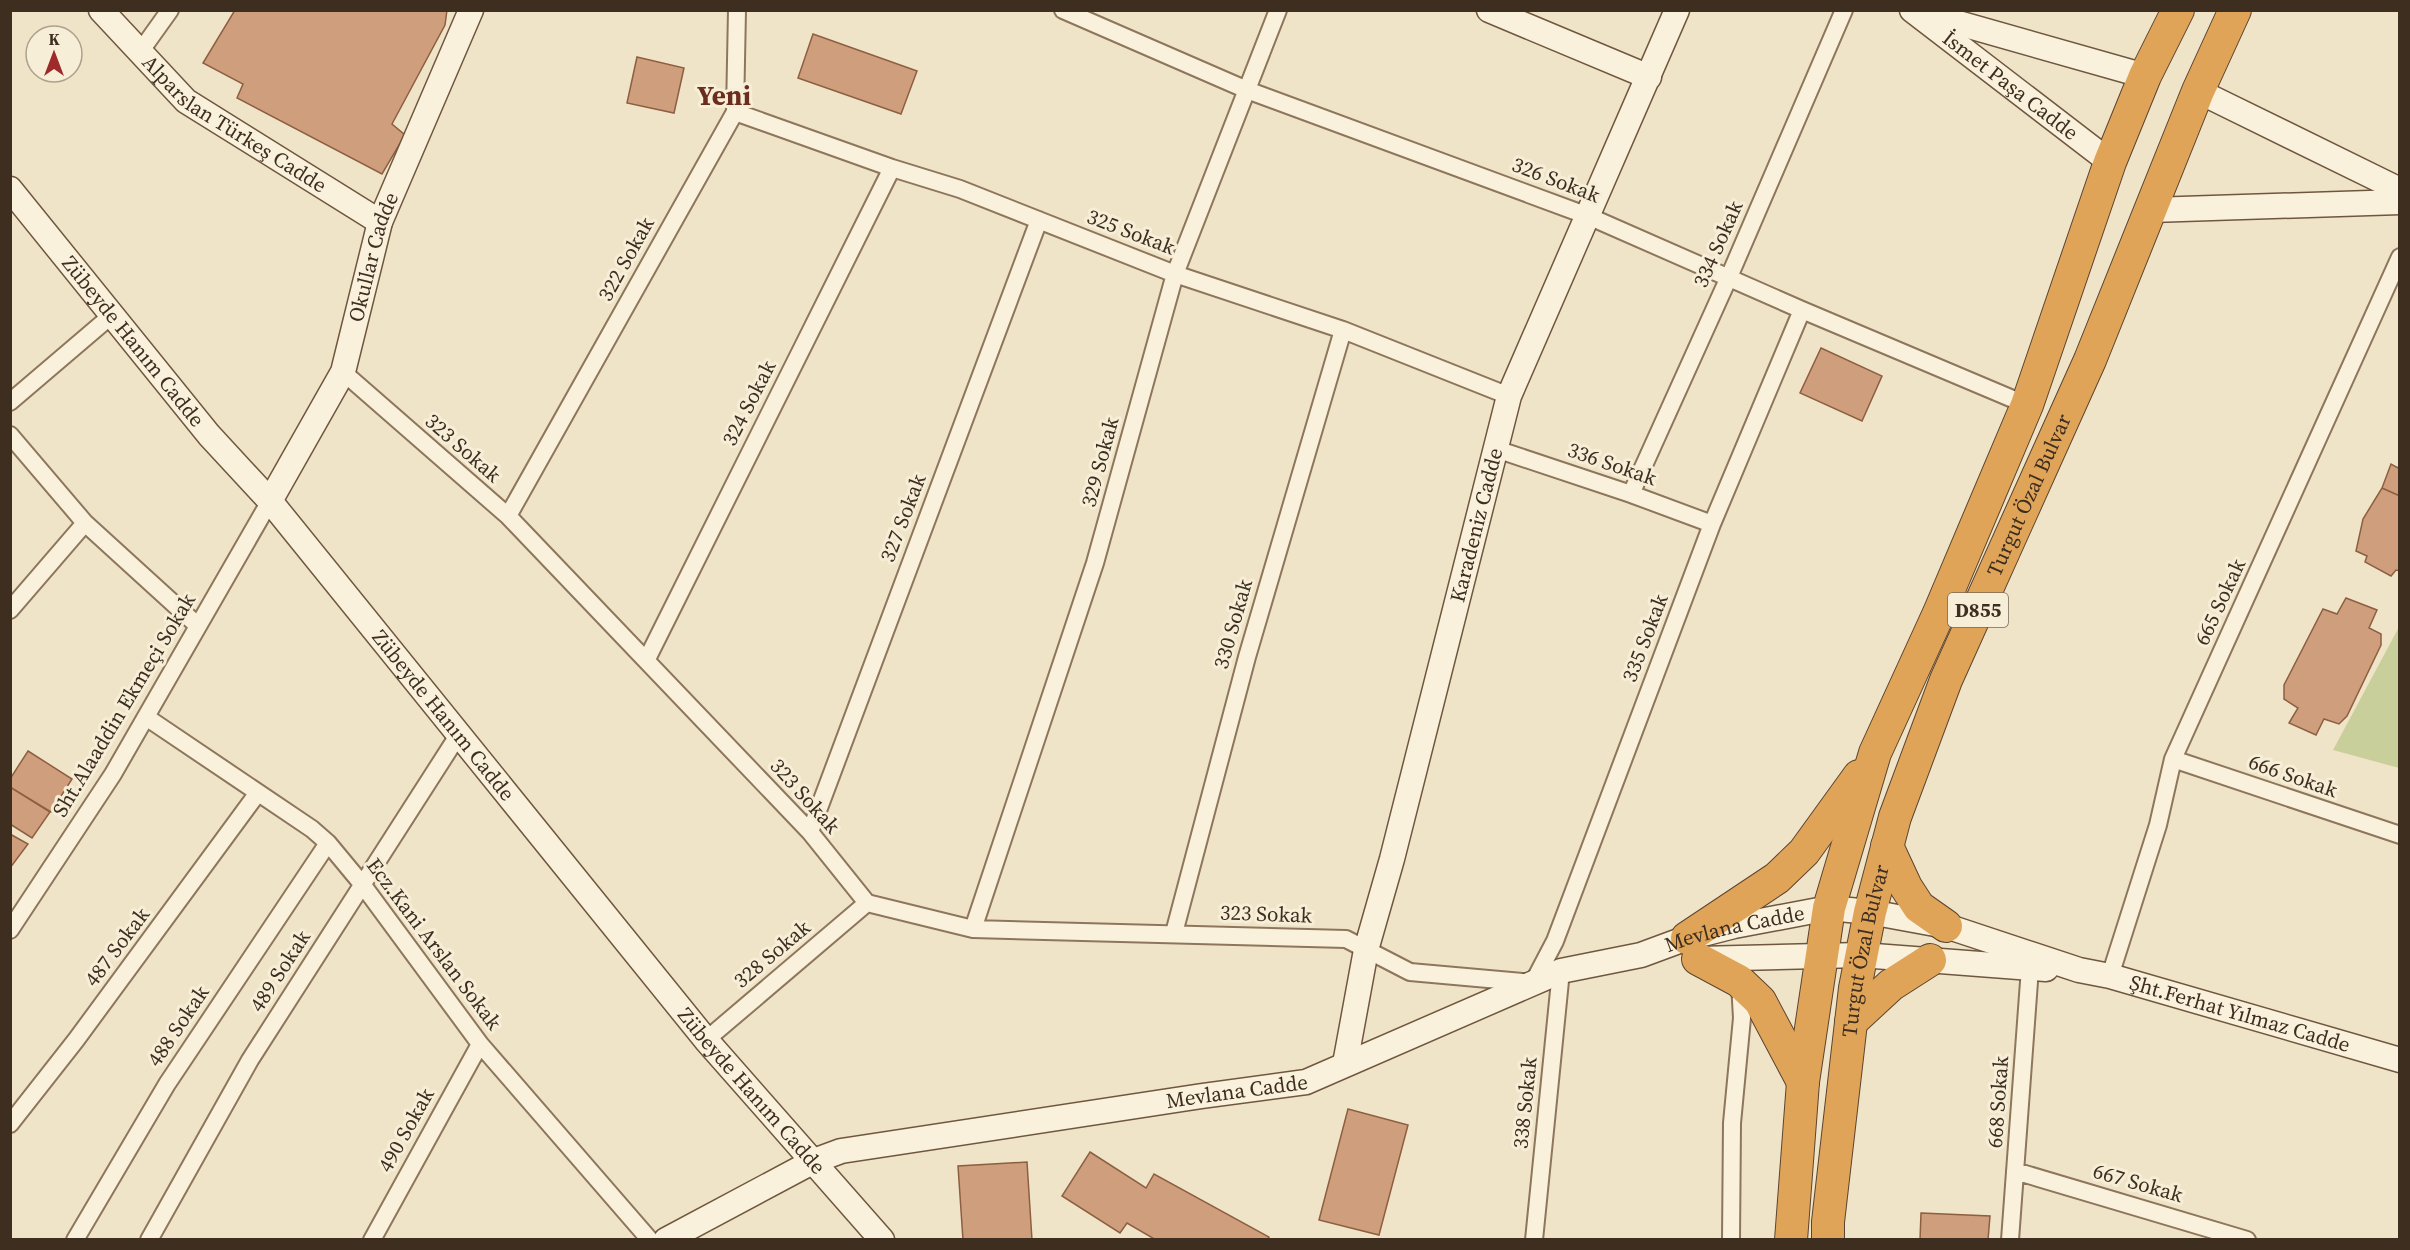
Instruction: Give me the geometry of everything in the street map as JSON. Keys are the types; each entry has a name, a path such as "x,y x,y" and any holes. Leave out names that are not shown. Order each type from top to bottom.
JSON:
{"highway":[{"name":"Turgut Özal Bulvar","path":"1791,1239 1803,1082 1829,908 1875,753 1939,613 2027,405 2110,162 2145,76 2178,10"},
{"name":"Turgut Özal Bulvar","path":"1828,1239 1851,1022 1861,955 1895,817 1946,680 2090,360 2198,91 2235,10"},
{"path":"1803,1082 1760,1001 1739,981 1693,949 1777,878 1804,852 1875,753"},
{"path":"1887,846 1906,887 1919,907 1946,926"},
{"path":"1851,1022 1891,985 1930,960"}],"street":[{"name":"Alparslan Türkeş Cadde","path":"101,10 186,101 376,220"},
{"path":"140,52 170,10"},
{"path":"376,220 461,10"},
{"name":"Okullar Cadde","path":"270,501 343,372 376,220 471,10"},
{"name":"322 Sokak","path":"508,516 735,112 737,10"},
{"name":"326 Sokak","path":"1063,10 1247,90 1588,216 2027,405"},
{"name":"329 Sokak","path":"973,928 1095,563 1176,274 1278,10"},
{"path":"1489,10 1649,77"},
{"name":"Karadeniz Cadde","path":"1345,1064 1366,950 1392,859 1509,396 1677,10"},
{"name":"334 Sokak","path":"1631,494 1729,277 1844,10"},
{"name":"İsmet Paşa Cadde","path":"1913,10 2145,76"},
{"name":"İsmet Paşa Cadde","path":"1913,10 2110,162"},
{"path":"2198,91 2400,190"},
{"name":"325 Sokak","path":"735,112 892,168 960,189 1176,274 1343,330 1509,396"},
{"name":"324 Sokak","path":"647,659 892,168"},
{"name":"Zübeyde Hanım Cadde","path":"10,189 209,435 270,501 706,1040 882,1239"},
{"path":"2151,210 2400,201"},
{"name":"327 Sokak","path":"810,832 1039,220"},
{"name":"665 Sokak","path":"2110,976 2158,825 2173,759 2400,257"},
{"name":"335 Sokak","path":"1533,983 1554,941 1712,524 1802,310"},
{"path":"10,402 112,315"},
{"name":"330 Sokak","path":"1174,933 1247,657 1343,330"},
{"name":"323 Sokak","path":"343,372 508,516 810,832 867,903 973,928 1346,939 1410,972 1533,983"},
{"path":"10,435 85,523 197,625"},
{"name":"336 Sokak","path":"1496,449 1712,524"},
{"name":"Sht.Alaaddin Ekmeçi Sokak","path":"10,930 113,774 270,501"},
{"path":"10,610 85,523"},
{"name":"Ecz.Kani Arslan Sokak","path":"146,717 312,829 328,843 362,884 480,1044 650,1239"},
{"name":"489 Sokak","path":"149,1239 250,1060 459,734"},
{"name":"666 Sokak","path":"2173,759 2400,835"},
{"name":"487 Sokak","path":"10,1124 76,1040 257,794"},
{"name":"488 Sokak","path":"75,1239 167,1084 328,843"},
{"name":"328 Sokak","path":"706,1040 867,903"},
{"name":"Mevlana Cadde","path":"1693,949 1734,926 1829,908"},
{"name":"Şht.Ferhat Yılmaz Cadde","path":"1829,908 1870,912 1946,926 2079,970 2110,976 2400,1060"},
{"name":"Mevlana Cadde","path":"666,1239 814,1161 841,1151 1306,1082 1561,972 1641,955 1693,949 1821,956"},
{"name":"Şht.Ferhat Yılmaz Cadde","path":"1821,956 1861,955 2079,970"},
{"name":"668 Sokak","path":"2010,1239 2030,968"},
{"name":"338 Sokak","path":"1534,1239 1561,972"},
{"path":"1731,1239 1732,1123 1742,1018 1739,981"},
{"name":"490 Sokak","path":"372,1239 480,1044"},
{"name":"667 Sokak","path":"2015,1171 2247,1239"}],"green space":[{"path":"2399,627 2399,768 2333,750"}],"building":[{"path":"235,10 447,10 445,25 392,124 405,135 382,174 237,98 243,84 203,63"},
{"path":"813,34 917,71 901,114 798,78"},
{"path":"637,57 684,68 674,113 627,103"},
{"path":"1821,348 1882,376 1862,421 1800,393"},
{"path":"2400,463 2400,496 2382,488 2391,464 2398,468"},
{"path":"2382,488 2400,496 2400,571 2396,570 2391,576 2365,562 2367,556 2356,551 2363,519"},
{"path":"2346,598 2377,610 2369,628 2381,634 2381,645 2347,716 2339,724 2324,719 2316,735 2289,723 2298,708 2284,699 2284,685 2323,609 2337,614"},
{"path":"28,751 72,779 51,812 10,787 10,779"},
{"path":"10,787 50,812 32,838 10,824"},
{"path":"10,834 28,844 10,868"},
{"path":"1348,1109 1408,1125 1379,1235 1319,1220"},
{"path":"1090,1152 1146,1188 1154,1174 1269,1237 1268,1240 1156,1240 1127,1223 1120,1233 1062,1196"},
{"path":"1027,1162 1032,1240 963,1240 958,1166"},
{"path":"1921,1213 1990,1216 1988,1240 1920,1240"}],"district":[{"name":"Yeni","path":"724,96"}]}
